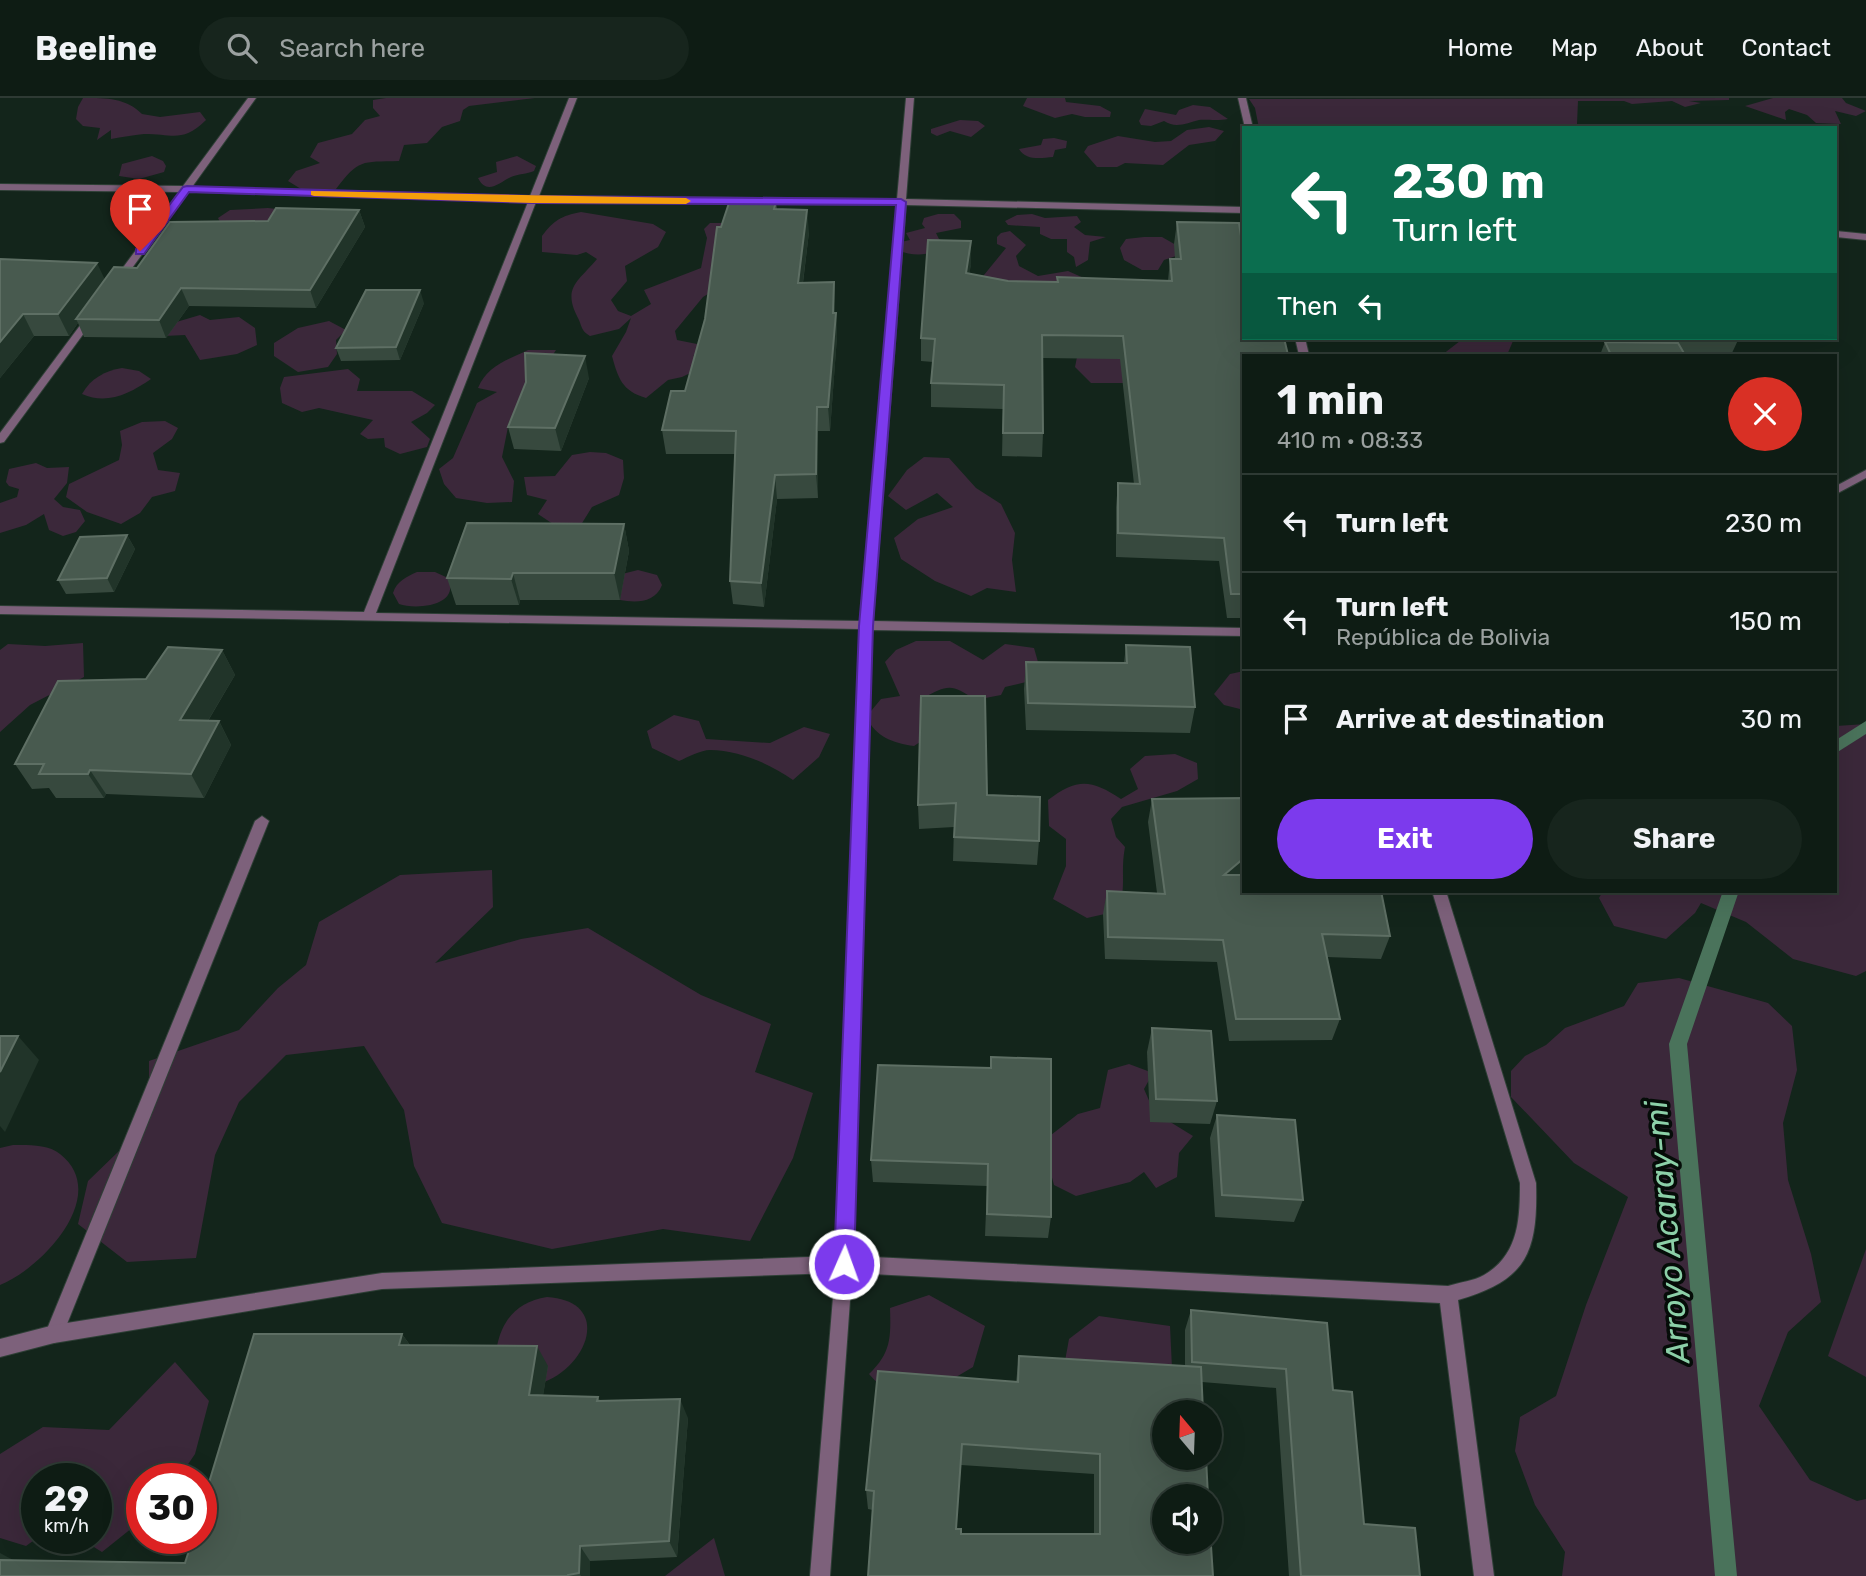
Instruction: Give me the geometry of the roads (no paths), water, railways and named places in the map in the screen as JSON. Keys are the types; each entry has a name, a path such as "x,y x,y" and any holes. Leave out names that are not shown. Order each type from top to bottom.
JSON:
{"street":[{"path":"114,287 252,98"},
{"path":"368,617 573,98"},
{"path":"820,1576 844,1264 866,626 910,98"},
{"path":"1242,98 1249,126"},
{"path":"0,187 187,189 532,200 901,202 1242,210"},
{"path":"1837,234 1866,237"},
{"path":"0,440 97,309"},
{"path":"1837,490 1866,473"},
{"path":"0,610 1242,632"},
{"path":"54,1334 262,821"},
{"path":"0,1348 54,1334 382,1281 844,1264 1448,1295 1491,1280 1516,1258 1529,1223 1528,1183 1440,893"},
{"path":"1448,1295 1484,1576"}],"waterway":[{"name":"Arroyo Acaray-mi","path":"1837,747 1866,726"},
{"name":"Arroyo Acaray-mi","path":"1726,1576 1678,1044 1730,893"}]}
